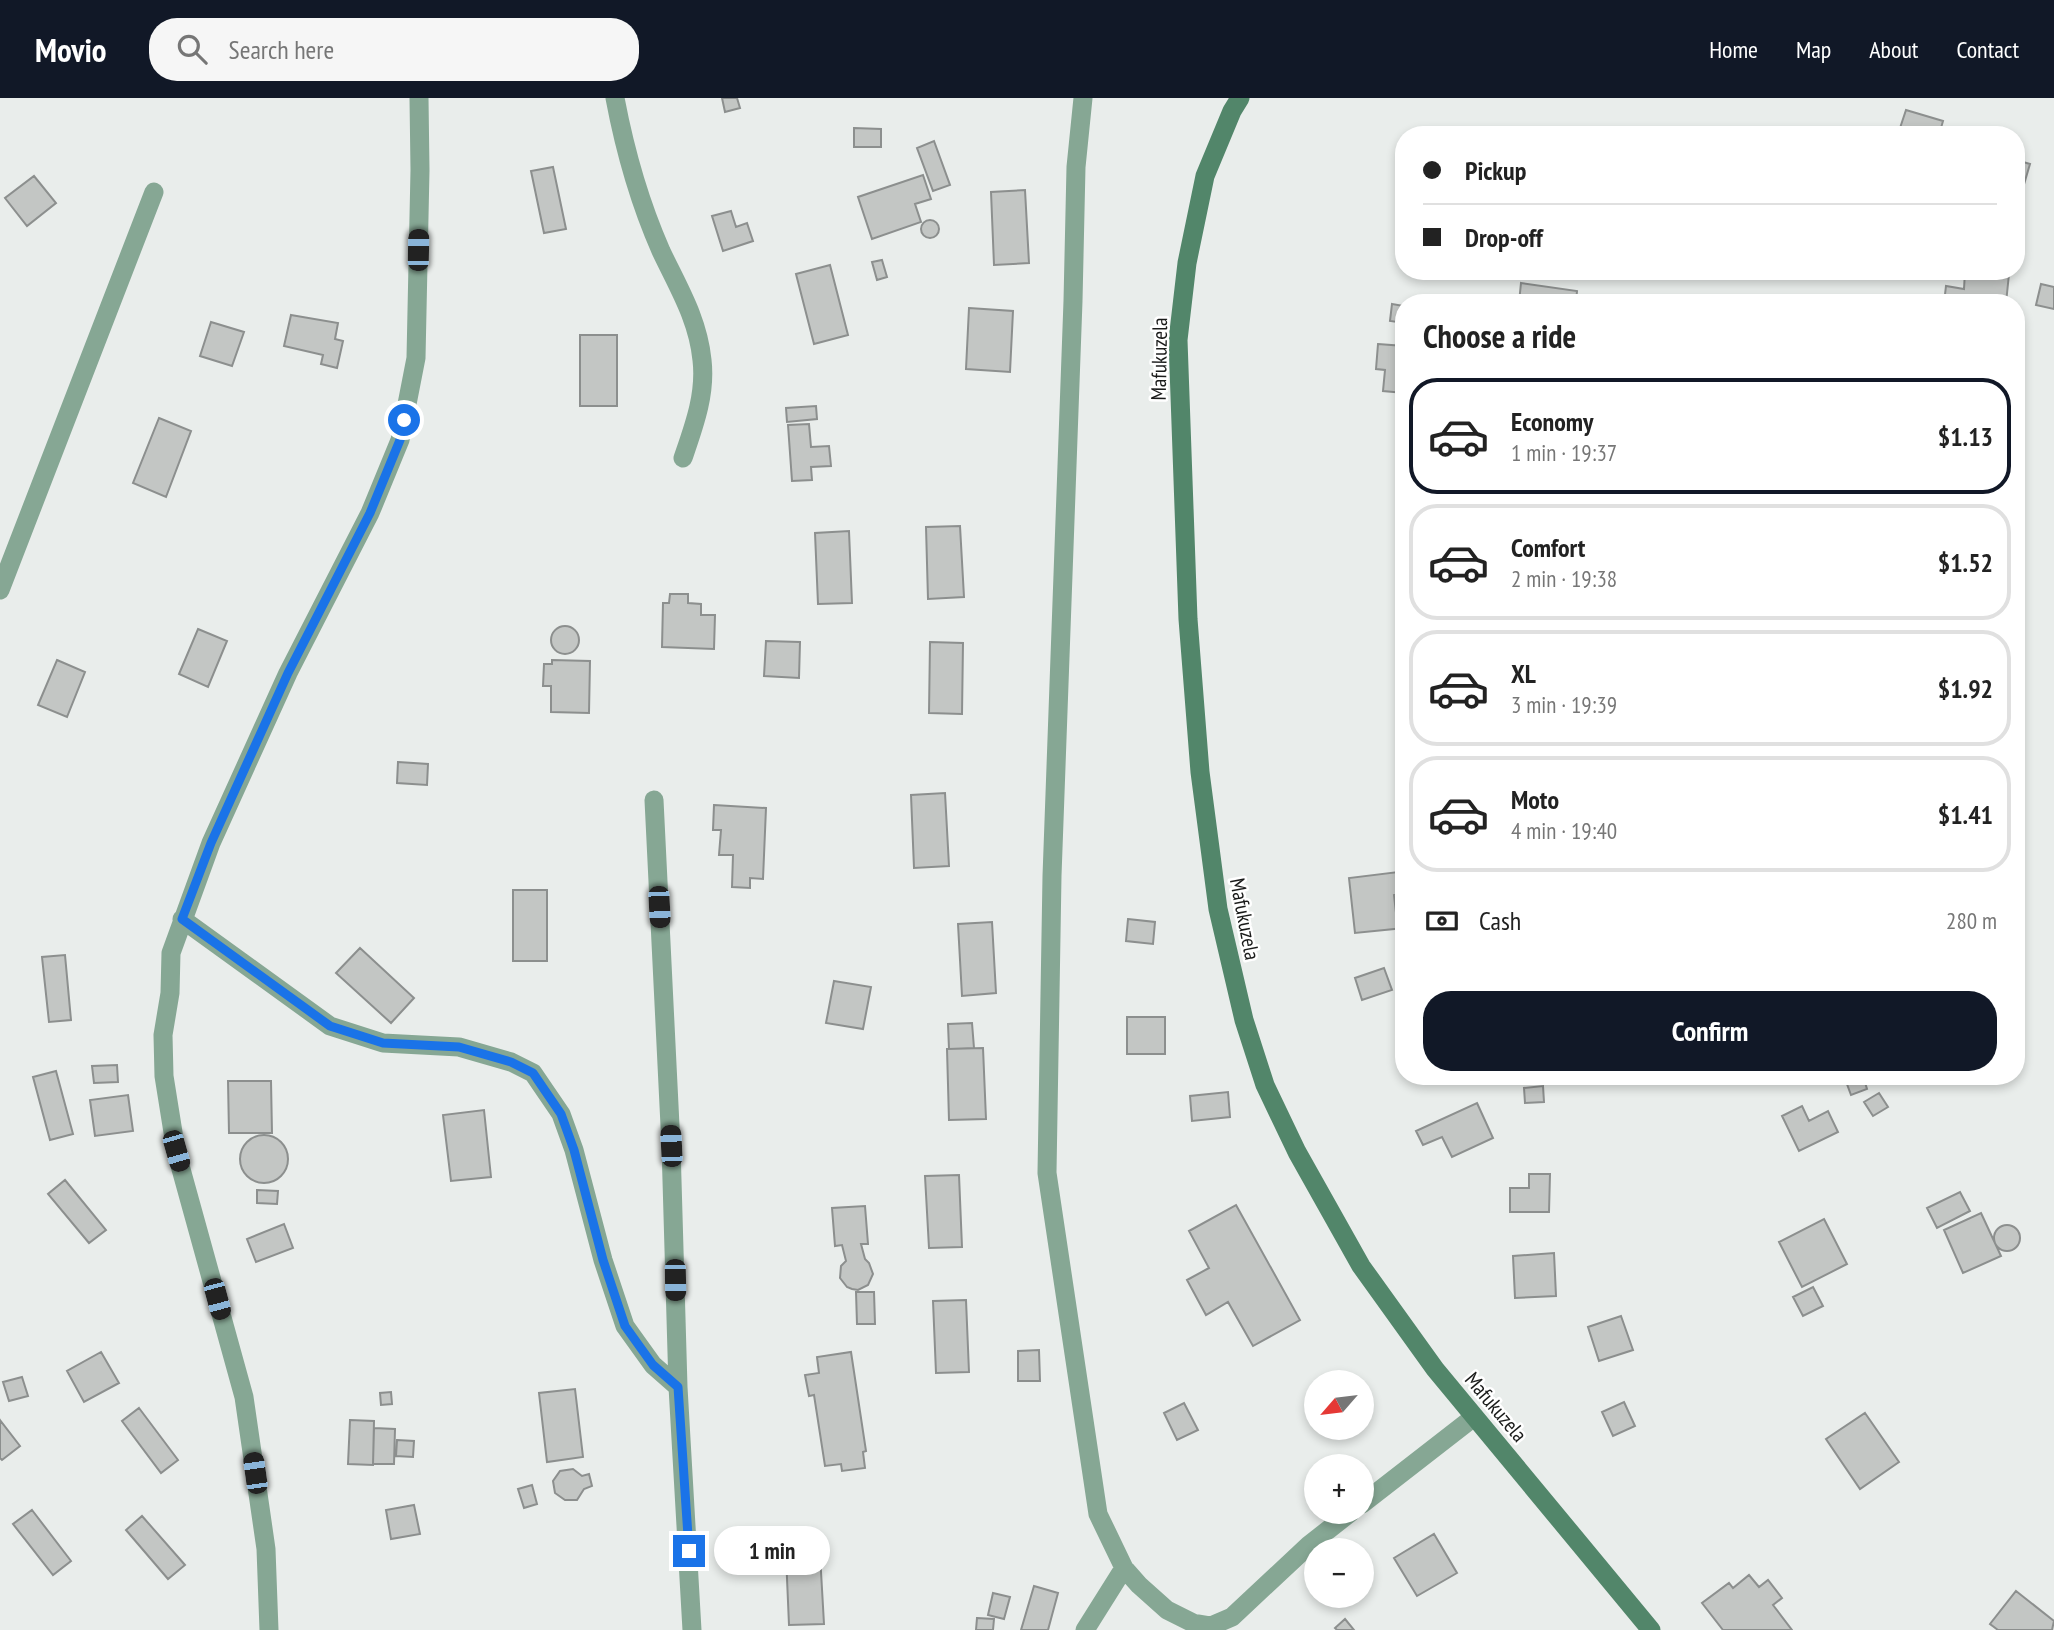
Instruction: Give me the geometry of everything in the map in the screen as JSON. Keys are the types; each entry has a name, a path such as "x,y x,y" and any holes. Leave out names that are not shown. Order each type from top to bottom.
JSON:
{"main road":[{"name":"Mafukuzela","path":"1240,98 1205,176 1187,263 1178,340 1188,619 1200,772 1218,909 1244,1020 1265,1086 1297,1152 1361,1266 1435,1369 1651,1630"}],"street":[{"path":"269,1630 266,1549 244,1397 176,1151 164,1076 163,1035 170,993 171,953 211,843 288,673 370,513 400,440 416,358 419,98"},
{"path":"615,98 631,175 661,250 692,312 703,361 700,410 683,458"},
{"path":"1083,98 1076,167 1052,876 1047,1173 1098,1514 1124,1568 1139,1585 1167,1609 1193,1623 1211,1628 1232,1617 1309,1545 1336,1524"},
{"path":"0,590 154,192"},
{"path":"654,800 671,1146 678,1387 692,1630"},
{"path":"182,919 330,1026 383,1043 459,1047 511,1062 533,1073 561,1114 625,1326 653,1365 678,1387"},
{"path":"1374,1495 1474,1417"},
{"path":"1085,1630 1124,1568"}],"building":[{"path":"722,98 737,98 740,108 725,112"},
{"path":"1906,110 1943,121 1942,126 1901,126"},
{"path":"854,128 881,129 881,147 854,147"},
{"path":"934,141 950,185 933,191 917,148"},
{"path":"2025,163 2030,164 2025,181"},
{"path":"553,167 566,229 544,233 531,171"},
{"path":"923,175 931,199 915,204 921,222 872,239 858,197"},
{"path":"34,176 56,203 27,226 5,198"},
{"path":"1025,190 1029,263 994,265 991,192"},
{"path":"731,211 736,227 747,223 753,241 723,251 712,216"},
{"path":"930,220 936,223 939,229 936,235 930,238 924,235 921,229 924,223"},
{"path":"882,260 887,277 877,280 872,262"},
{"path":"830,265 848,335 814,344 796,274"},
{"path":"1964,280 2008,280 2007,294 1945,294 1946,286 1964,289"},
{"path":"1521,283 1577,291 1577,294 1520,294"},
{"path":"2041,284 2054,287 2054,309 2036,305"},
{"path":"1392,304 1395,304 1395,322 1390,321"},
{"path":"969,308 1013,311 1010,372 966,369"},
{"path":"291,315 338,323 335,339 343,341 337,368 321,364 323,355 284,346"},
{"path":"211,322 244,332 232,366 200,356"},
{"path":"580,335 617,335 617,406 580,406"},
{"path":"1378,344 1395,345 1395,392 1383,391 1385,370 1376,369"},
{"path":"816,406 817,419 787,422 786,408"},
{"path":"159,418 191,431 166,497 133,483"},
{"path":"809,424 811,447 829,446 831,466 811,467 812,480 792,481 788,425"},
{"path":"960,526 964,597 928,599 926,527"},
{"path":"849,531 852,603 818,604 815,533"},
{"path":"670,594 688,594 688,603 701,604 701,615 715,615 714,649 662,647 663,603 669,603"},
{"path":"565,626 575,630 579,640 575,650 565,654 555,650 551,640 555,630"},
{"path":"198,629 227,641 208,687 179,674"},
{"path":"766,641 800,642 799,678 764,676"},
{"path":"930,642 963,643 962,714 929,713"},
{"path":"57,660 85,672 67,717 38,705"},
{"path":"552,660 590,661 589,713 551,712 551,686 543,686 544,664 552,664"},
{"path":"398,762 428,764 427,785 397,783"},
{"path":"945,793 949,866 914,868 911,795"},
{"path":"714,805 766,808 763,879 750,878 750,888 732,887 733,855 719,855 721,830 713,830"},
{"path":"1395,872 1395,929 1355,933 1349,878"},
{"path":"513,890 547,890 547,961 513,961"},
{"path":"1128,919 1155,922 1153,944 1126,941"},
{"path":"992,922 996,993 962,996 958,924"},
{"path":"360,948 414,998 391,1023 336,973"},
{"path":"65,955 71,1020 49,1022 42,957"},
{"path":"1384,968 1392,990 1362,1000 1355,978"},
{"path":"834,981 871,987 863,1029 826,1023"},
{"path":"1127,1017 1165,1017 1165,1054 1127,1054"},
{"path":"972,1023 974,1048 949,1049 948,1024"},
{"path":"983,1048 986,1119 949,1120 947,1049"},
{"path":"117,1065 118,1082 94,1083 92,1066"},
{"path":"56,1071 73,1134 50,1140 33,1077"},
{"path":"228,1081 271,1081 272,1133 229,1133"},
{"path":"1847,1085 1866,1085 1867,1089 1851,1095"},
{"path":"1543,1086 1544,1102 1525,1103 1524,1088"},
{"path":"1228,1092 1230,1117 1192,1121 1190,1096"},
{"path":"1879,1093 1888,1107 1873,1116 1864,1102"},
{"path":"128,1095 133,1131 95,1136 90,1100"},
{"path":"1477,1103 1493,1138 1452,1157 1442,1137 1423,1145 1416,1131"},
{"path":"1802,1106 1809,1121 1828,1111 1838,1132 1799,1151 1782,1116"},
{"path":"484,1110 491,1177 451,1181 443,1115"},
{"path":"264,1135 281,1142 288,1159 281,1176 264,1183 247,1176 240,1159 247,1142"},
{"path":"1529,1174 1550,1174 1549,1212 1510,1212 1510,1188 1529,1188"},
{"path":"959,1175 962,1247 929,1248 925,1176"},
{"path":"65,1180 106,1230 89,1243 48,1194"},
{"path":"257,1190 278,1191 277,1204 257,1203"},
{"path":"1960,1192 1970,1211 1937,1228 1927,1208"},
{"path":"1236,1205 1300,1320 1253,1346 1228,1302 1206,1315 1187,1280 1209,1268 1189,1231"},
{"path":"865,1206 868,1244 861,1244 873,1274 868,1285 858,1290 847,1287 840,1278 841,1266 846,1261 842,1245 835,1246 832,1208"},
{"path":"1981,1213 2001,1256 1963,1273 1944,1230"},
{"path":"1824,1219 1847,1264 1802,1287 1779,1242"},
{"path":"284,1224 293,1248 256,1262 247,1239"},
{"path":"2007,1225 2016,1229 2020,1238 2016,1247 2007,1251 1998,1247 1994,1238 1998,1229"},
{"path":"1554,1253 1556,1296 1515,1298 1513,1256"},
{"path":"1813,1287 1823,1306 1803,1316 1793,1297"},
{"path":"856,1292 874,1292 875,1324 857,1324"},
{"path":"966,1300 969,1372 936,1373 933,1301"},
{"path":"1621,1316 1633,1350 1599,1361 1588,1327"},
{"path":"1039,1350 1040,1381 1018,1381 1018,1351"},
{"path":"101,1352 119,1383 84,1402 67,1371"},
{"path":"851,1352 866,1451 863,1452 865,1468 842,1471 841,1464 825,1466 814,1395 809,1396 805,1375 819,1373 817,1357"},
{"path":"22,1377 28,1396 9,1401 3,1382"},
{"path":"575,1389 583,1457 547,1462 539,1393"},
{"path":"391,1392 392,1404 381,1405 380,1393"},
{"path":"1624,1402 1635,1426 1613,1436 1602,1412"},
{"path":"1184,1403 1198,1430 1177,1440 1164,1413"},
{"path":"139,1408 178,1460 161,1473 122,1421"},
{"path":"1865,1413 1899,1462 1860,1489 1826,1439"},
{"path":"0,1420 20,1446 2,1460 0,1458"},
{"path":"350,1420 374,1421 373,1465 348,1464"},
{"path":"374,1428 395,1429 394,1464 373,1464"},
{"path":"397,1440 414,1441 413,1457 396,1456"},
{"path":"573,1469 582,1476 589,1474 592,1486 584,1489 577,1500 565,1500 555,1493 553,1481 560,1471"},
{"path":"532,1485 537,1504 524,1508 518,1489"},
{"path":"414,1505 420,1534 391,1539 386,1510"},
{"path":"32,1510 71,1561 53,1575 13,1524"},
{"path":"142,1516 185,1565 168,1579 126,1530"},
{"path":"1434,1534 1457,1573 1417,1596 1394,1558"},
{"path":"820,1554 824,1624 789,1625 786,1555"},
{"path":"1749,1575 1759,1587 1768,1580 1782,1598 1773,1605 1792,1630 1723,1630 1702,1603 1729,1583 1733,1588"},
{"path":"1034,1586 1058,1593 1048,1630 1021,1630"},
{"path":"2016,1591 2054,1621 2052,1630 1998,1630 1990,1624"},
{"path":"993,1593 1010,1597 1004,1619 988,1615"},
{"path":"977,1618 994,1619 993,1630 976,1630"},
{"path":"1345,1619 1354,1630 1335,1628"}],"route":[{"path":"404,420 400,440 370,513 288,673 211,843 182,919 330,1026 383,1043 459,1047 511,1062 533,1073 561,1114 625,1326 653,1365 678,1387 689,1551"}]}
